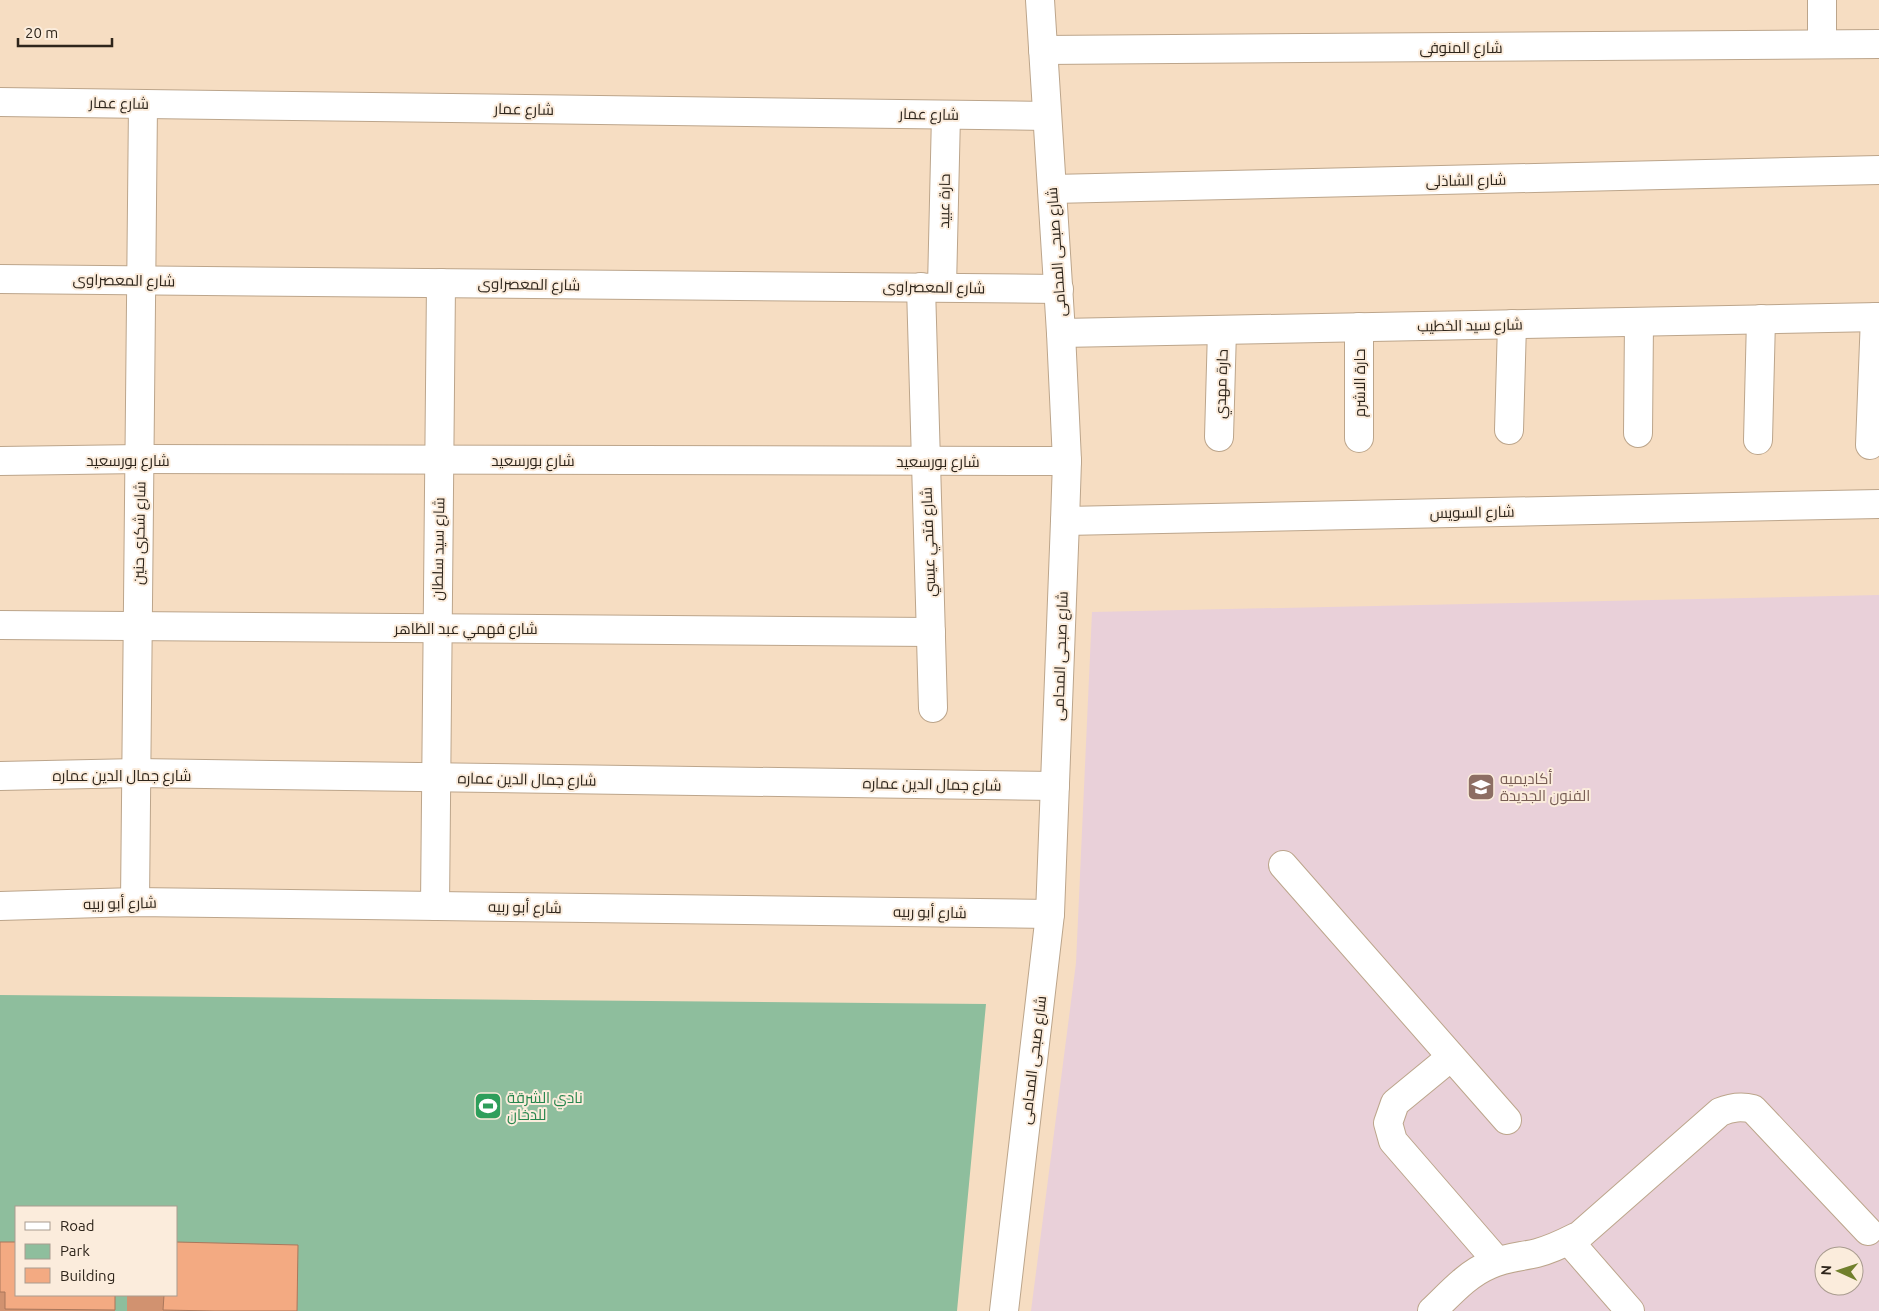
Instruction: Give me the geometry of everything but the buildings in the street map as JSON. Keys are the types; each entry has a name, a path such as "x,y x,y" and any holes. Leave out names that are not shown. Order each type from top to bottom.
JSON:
{"street":[{"name":"شارع صبحى المحامى","path":"1004,1311 1050,914 1067,461 1062,333 1040,0"},
{"path":"1822,0 1822,44"},
{"name":"شارع المنوفى","path":"1043,50 1879,44"},
{"name":"شارع عمار","path":"0,102 1047,116"},
{"name":"شارع شكرى حنين","path":"135,902 143,104"},
{"name":"حارة عبيد","path":"932,287 946,115"},
{"name":"شارع الشاذلى","path":"1052,189 1879,170"},
{"name":"شارع المعصراوى","path":"0,279 1059,288"},
{"name":"شارع سيد سلطان","path":"435,906 441,283"},
{"name":"شارع فتحي عيسي","path":"932,287 926,461 933,708"},
{"path":"1870,445 1877,317"},
{"name":"شارع سيد الخطيب","path":"1062,333 1877,317"},
{"path":"1758,440 1761,320"},
{"path":"1638,433 1639,322"},
{"path":"1509,430 1512,324"},
{"name":"حارة الاشرم","path":"1359,327 1359,438"},
{"name":"حارة مهدي","path":"1219,438 1222,330"},
{"name":"شارع بورسعيد","path":"0,461 1067,461"},
{"name":"شارع السويس","path":"1065,521 1879,504"},
{"name":"شارع فهمي عبد الظاهر","path":"0,625 931,632"},
{"name":"شارع جمال الدين عماره","path":"0,776 137,773 1055,786"},
{"path":"1283,865 1507,1120"},
{"name":"شارع أبو ربيه","path":"0,906 135,902 1050,914"},
{"path":"1451,1057 1395,1103 1388,1123 1389,1130 1393,1141 1497,1261"},
{"path":"1432,1311 1476,1272 1497,1261 1551,1249 1580,1235 1720,1112 1730,1108 1742,1106 1753,1109 1868,1231"},
{"path":"1569,1240 1630,1311"}],"shaded area":[{"name":"أكاديميه الفنون الجديدة","path":"1879,595 1879,1311 1031,1311 1076,963 1092,612"}],"green space":[{"name":"نادي الشرقة للدخان","path":"0,995 986,1004 957,1311 0,1311"}],"place":[{"name":"أكاديميه الفنون الجديدة","path":"1481,787"},
{"name":"نادي الشرقة للدخان","path":"488,1106"}]}
